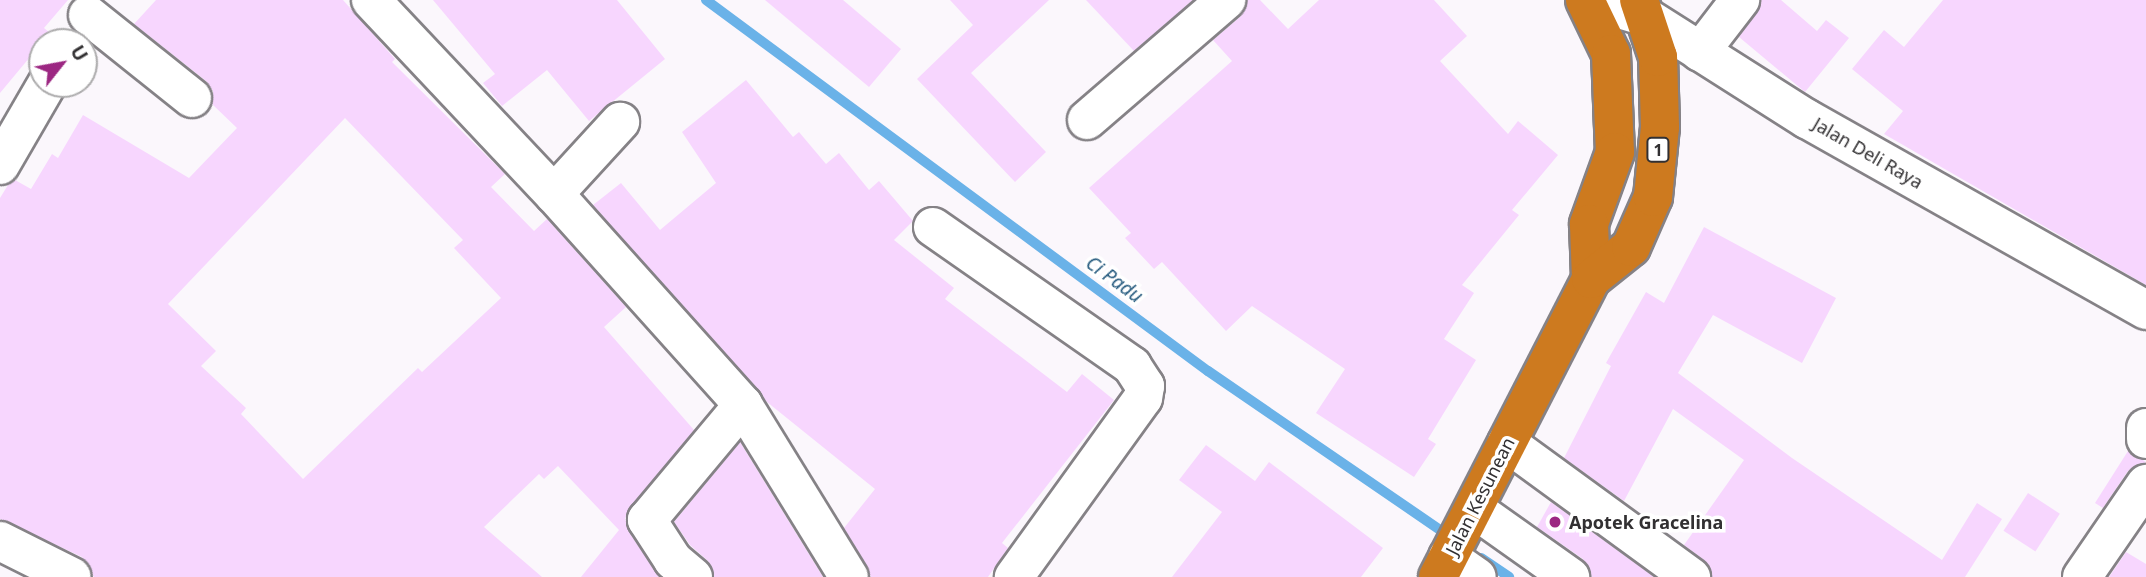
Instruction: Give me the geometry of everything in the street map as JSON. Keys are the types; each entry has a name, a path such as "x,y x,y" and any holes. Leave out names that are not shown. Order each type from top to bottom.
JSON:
{"highway":[{"name":"1","path":"1587,0 1611,54 1615,152 1589,224 1591,279"},
{"name":"1","path":"1515,429 1591,279 1631,247 1653,197 1660,127 1658,57 1642,9"},
{"name":"Jalan Kesunean","path":"1454,570 1474,509 1515,429"}],"street":[{"path":"371,0 554,194 743,405 849,577"},
{"path":"1087,120 1226,0"},
{"name":"Jalan Deli Raya","path":"1587,0 1642,9 1700,52 1807,119 2146,310"},
{"path":"1700,52 1740,0"},
{"path":"85,19 191,98"},
{"path":"0,165 39,98"},
{"path":"554,194 620,122"},
{"path":"933,226 1132,366 1146,386 1143,398 1014,577"},
{"path":"675,571 647,520 743,405"},
{"path":"2146,428 2146,439"},
{"path":"1515,429 1691,577"},
{"path":"2082,577 2146,484"},
{"path":"1474,509 1570,577"},
{"path":"0,541 72,577"}],"building":[{"path":"0,0 68,0 44,28 28,28 28,59 0,93"},
{"path":"156,0 343,0 395,59 392,62 505,174 491,187 534,231 547,219 626,307 604,327 694,430 625,518 629,532 659,577 581,577 619,530 558,466 544,479 539,474 484,527 542,577 94,577 82,557 0,519 0,198 8,185 15,180 31,189 52,154 58,158 83,115 189,178 237,128 212,104 213,91 206,81 134,24","holes":["345,118 463,240 454,248 501,298 422,372 418,368 303,479 241,414 246,408 201,366 216,351 168,304"]},
{"path":"433,0 617,0 665,59 589,121 547,70 502,106 483,83 495,74"},
{"path":"765,0 843,0 901,49 869,87"},
{"path":"950,0 1049,0 971,73 1046,152 1015,182 917,79 973,25"},
{"path":"1086,0 1193,0 1134,51"},
{"path":"1247,0 1260,0 1288,29 1319,0 1434,0 1467,36 1440,61 1508,134 1518,121 1558,155 1512,210 1519,215 1462,285 1474,293 1444,339 1476,360 1428,439 1436,444 1414,477 1316,413 1345,369 1252,306 1226,331 1162,262 1154,269 1125,238 1131,233 1089,188 1232,61 1213,40 1241,16"},
{"path":"1761,0 1781,0 1817,31 1826,20 1849,38 1805,92 1739,37"},
{"path":"1943,0 2146,0 2146,285 1884,134 1903,111 1852,69 1884,30 1904,47"},
{"path":"746,80 793,137 799,132 826,164 839,153 869,190 879,181 913,221 894,240 954,288 945,299 1067,392 1082,374 1114,400 1002,543 1008,548 988,577 871,577 844,528 875,489 767,402 593,205 621,183 660,230 716,183 682,132"},
{"path":"1704,227 1836,298 1802,363 1713,315 1678,373 1792,458 1942,560 1977,503 2002,519 1965,577 1712,577 1704,560 1684,545 1744,460 1673,409 1624,501 1564,458 1611,366 1606,363 1646,292 1664,303"},
{"path":"740,442 823,577 714,577 708,561 690,545 674,522"},
{"path":"1206,445 1255,481 1269,462 1383,548 1361,577 1172,577 1222,512 1179,480"},
{"path":"2128,451 2146,462 2128,471 2103,508 2095,503"},
{"path":"2028,493 2060,514 2035,551 2003,531"},
{"path":"1551,502 1654,577 1592,577 1583,559 1537,527"},
{"path":"2126,552 2146,564 2146,577 2109,577"}],"waterway":[{"name":"Ci Padu","path":"706,0 1208,371 1450,537"},
{"name":"Ci Padu","path":"1481,558 1509,577"}],"place":[{"name":"Apotek Gracelina","path":"1555,522"}]}
